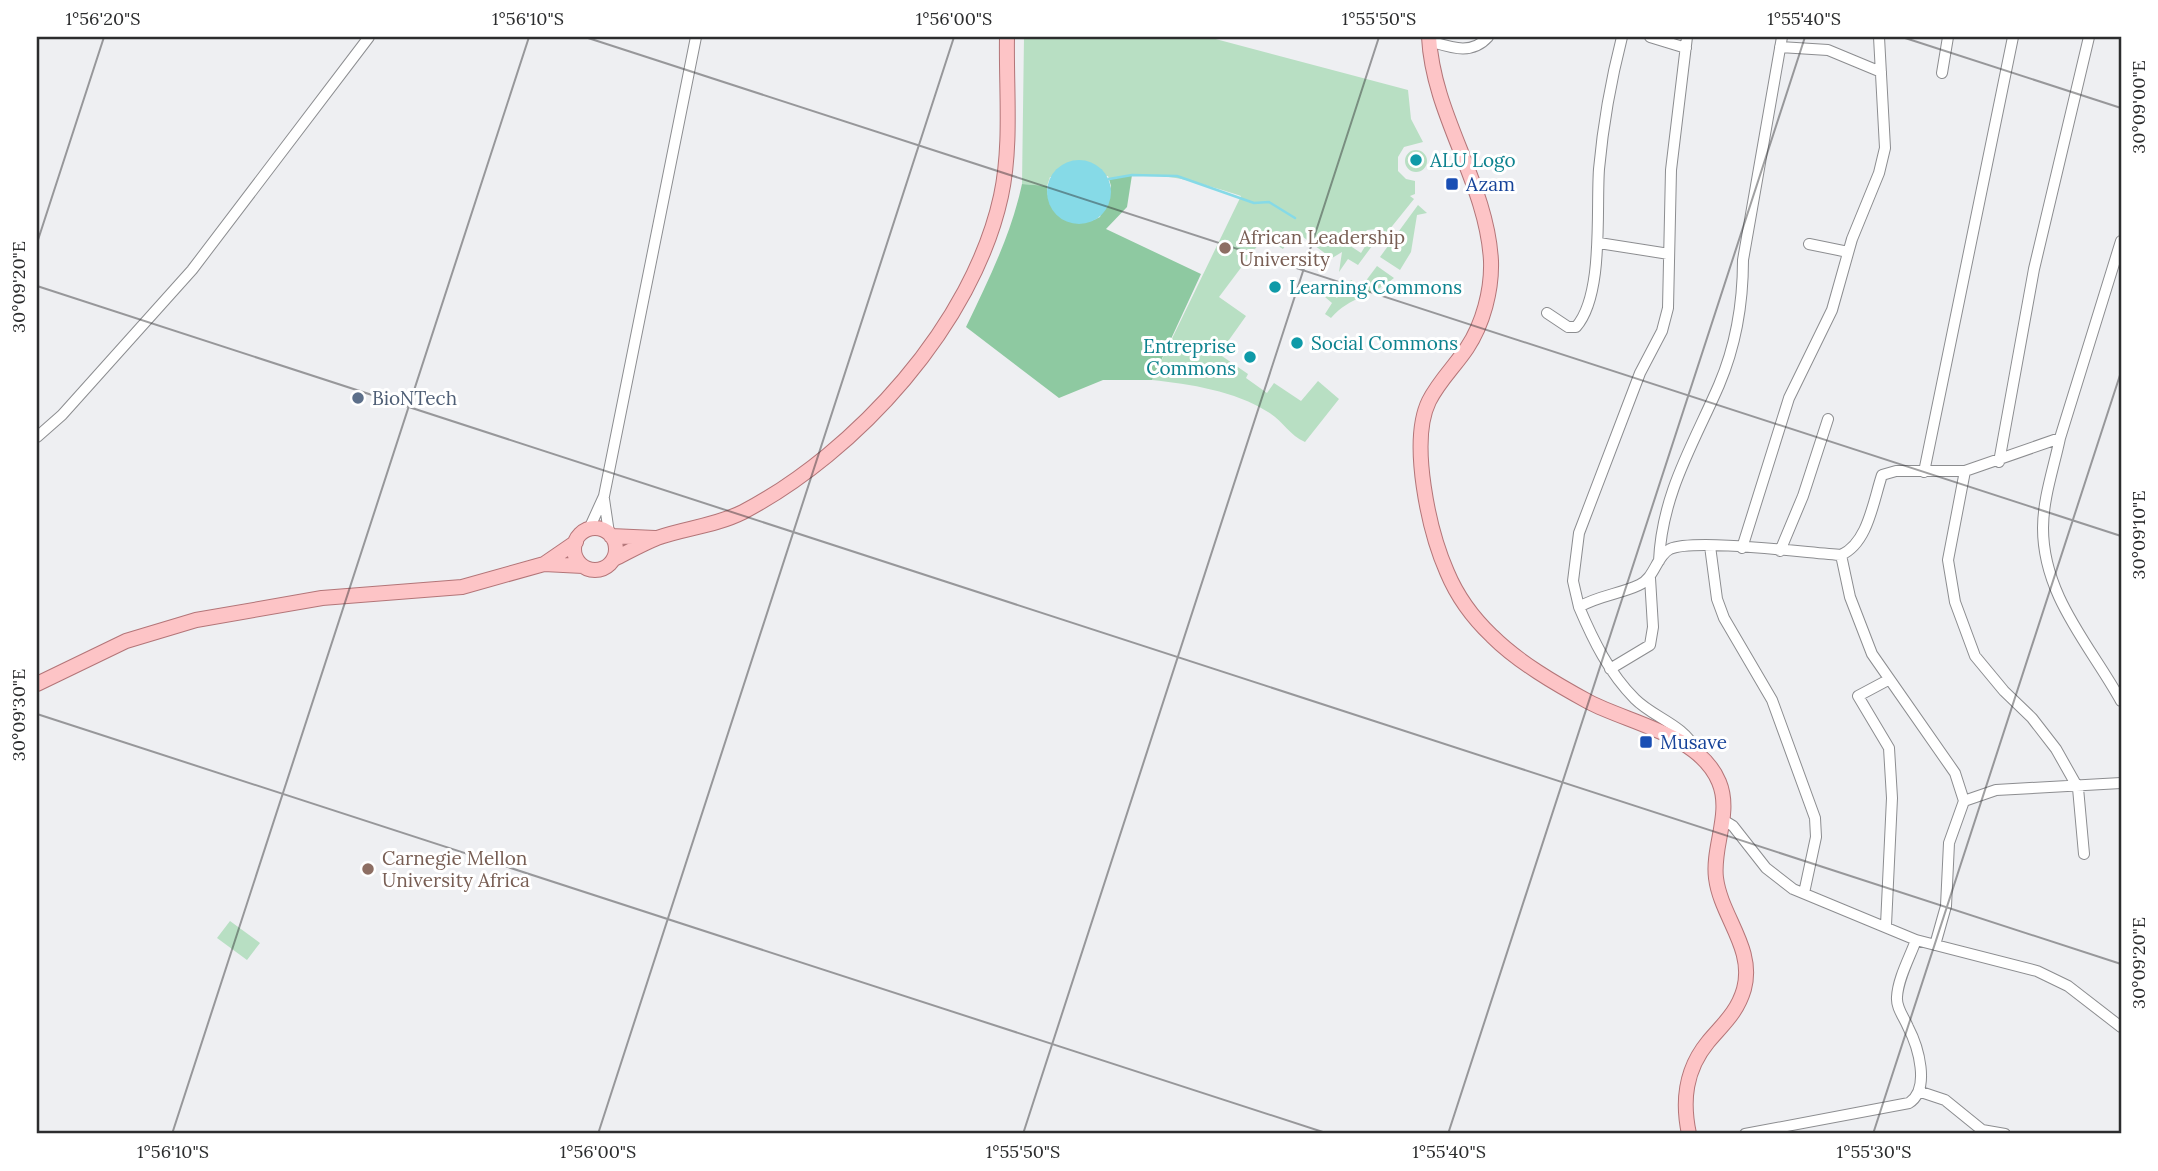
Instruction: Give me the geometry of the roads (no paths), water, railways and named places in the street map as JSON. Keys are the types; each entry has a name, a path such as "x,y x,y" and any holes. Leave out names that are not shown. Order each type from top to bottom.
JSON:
{"main road":[{"path":"37,684 126,641 196,620 322,598 462,587 544,564 603,569 614,559 657,538 723,520 784,489 853,435 911,372 972,277 996,215 1006,158 1007,37"},
{"path":"1429,39 1436,86 1489,234 1491,267 1489,296 1479,323 1468,346 1429,401 1421,433 1420,459 1425,491 1446,569 1474,617 1492,637 1590,702 1668,737 1698,754 1718,780 1723,820 1715,875 1718,893 1744,954 1745,986 1735,1012 1706,1044 1689,1077 1684,1101 1689,1134"},
{"path":"544,564 576,542 589,529 610,534 657,538"},
{"path":"610,534 616,545 614,559"},
{"path":"576,542 575,555 583,566"}],"street":[{"path":"37,437 62,415 192,270 369,37"},
{"path":"589,529 604,496 696,37"},
{"path":"1429,39 1457,49 1470,49 1488,37"},
{"path":"1547,313 1569,327 1576,327 1590,295 1599,243 1599,171 1622,37"},
{"path":"1650,37 1687,43 1671,170 1668,308 1662,331 1640,373 1579,533 1573,581 1578,607 1610,669 1639,703 1680,730 1698,754"},
{"path":"1742,548 1789,398 1832,310 1848,252 1880,173 1885,148 1879,37"},
{"path":"1942,73 1948,37"},
{"path":"1924,472 2013,37"},
{"path":"1999,462 2030,288 2089,37"},
{"path":"1659,562 1660,538 1684,456 1719,384 1734,339 1743,296 1743,260 1766,146 1781,42 1828,50 1881,72"},
{"path":"2121,241 2060,438 2043,529 2048,569 2064,610 2121,701"},
{"path":"1599,243 1669,254"},
{"path":"1809,244 1848,252"},
{"path":"1780,551 1803,496 1828,419"},
{"path":"1578,607 1639,585 1650,578 1659,562 1672,548 1710,546 1841,555 1853,550 1860,541 1882,475 1896,471 1965,471 1999,462 2060,438"},
{"path":"1965,471 1948,560 1955,602 1975,656 2004,691 2032,718 2056,749 2078,788 2084,854"},
{"path":"604,496 610,534"},
{"path":"1710,546 1717,599 1724,618 1772,700 1815,818 1816,837 1804,893"},
{"path":"1841,555 1859,621 1872,654 1955,773 1964,800 1949,843 1946,906 1935,945"},
{"path":"1610,669 1650,645 1654,627 1650,578"},
{"path":"1886,925 1892,799 1889,748 1858,696 1888,680"},
{"path":"1964,800 1996,790 2078,788 2121,783"},
{"path":"1723,820 1733,826 1779,881 1916,940 2037,971 2068,986 2121,1027"},
{"path":"1745,1134 1909,1102 1917,1098 1920,1089 1917,1057 1910,1029 1897,1005 1897,995 1916,940"},
{"path":"1920,1089 1921,1092 1945,1100 1982,1130 2006,1134"}],"water":[{"path":"1073,160 1085,160 1102,169 1109,180 1109,204 1102,215 1085,224 1073,224 1061,219 1052,210 1047,198 1047,186 1052,174 1061,165"}],"waterway":[{"path":"1109,179 1132,175 1177,176 1254,203 1269,202 1295,218"}],"place":[{"name":"ALU Logo","path":"1416,160"},
{"name":"Azam","path":"1452,184"},
{"name":"African Leadership University","path":"1225,248"},
{"name":"Learning Commons","path":"1275,287"},
{"name":"Social Commons","path":"1297,343"},
{"name":"Entreprise Commons","path":"1250,357"},
{"name":"BioNTech","path":"358,398"},
{"name":"Musave","path":"1646,742"},
{"name":"Carnegie Mellon University Africa","path":"368,869"}]}
